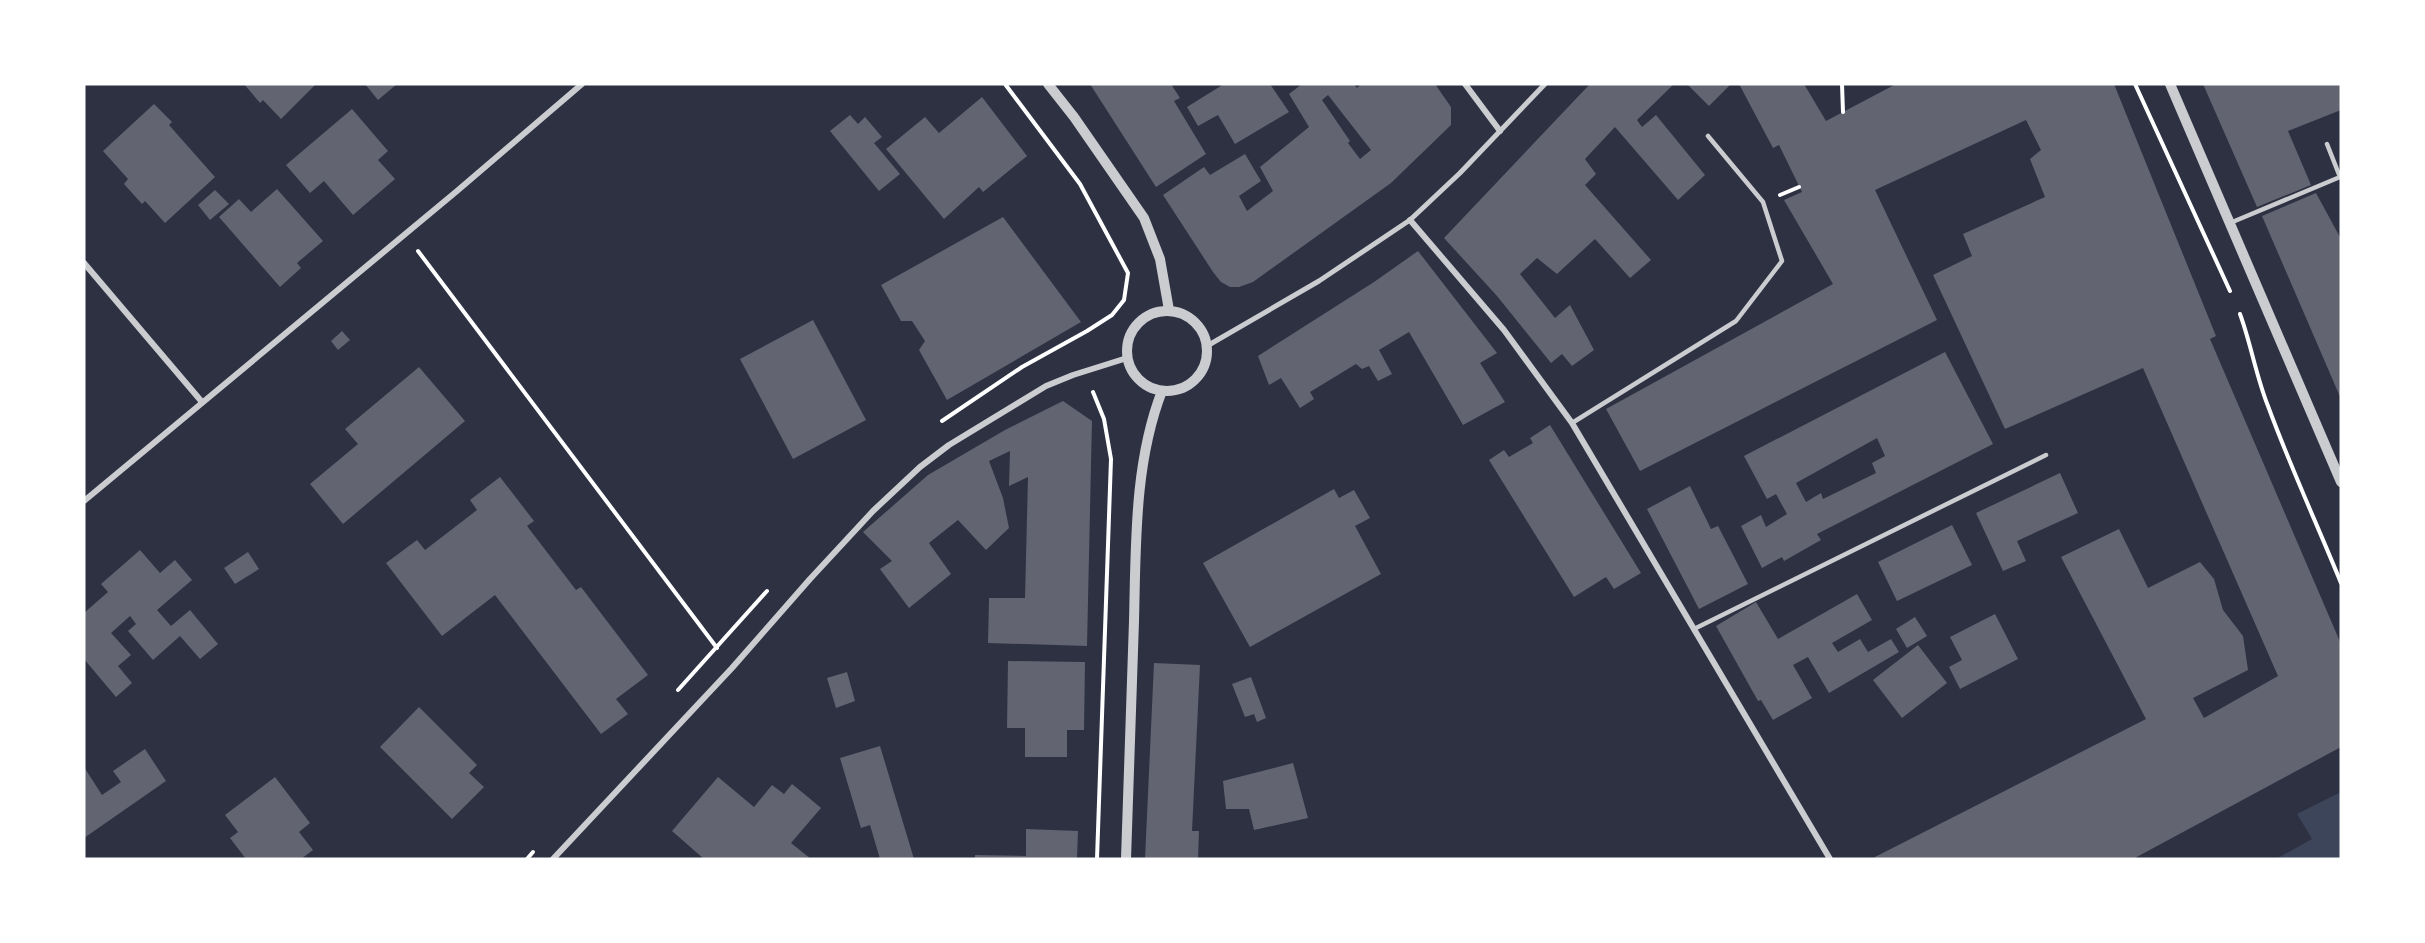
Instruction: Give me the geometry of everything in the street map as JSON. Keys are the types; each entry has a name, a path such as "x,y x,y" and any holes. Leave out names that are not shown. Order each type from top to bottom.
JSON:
{"street":[{"path":"84,501 582,84"},
{"path":"1048,84 1074,117 1144,218 1160,259 1169,310"},
{"path":"1465,84 1500,131"},
{"path":"1207,346 1319,281 1410,220 1545,84"},
{"path":"2170,84 2341,482"},
{"path":"1410,220 1504,330 1572,423 1830,859"},
{"path":"84,263 202,402"},
{"path":"1169,310 1180,312 1193,320 1201,328 1207,346 1207,361 1197,379 1177,390 1162,391 1149,387 1137,378 1127,358 1129,337 1136,324 1152,313 1169,310"},
{"path":"553,859 732,668 873,511 920,467 949,446 1046,386 1072,375 1127,358"},
{"path":"1126,859 1136,555 1143,459 1153,414 1162,391"}],"lane":[{"path":"1572,423 1736,321 1782,261 1763,202 1708,136"},
{"path":"2230,223 2341,177 2327,144"},
{"path":"1694,629 2046,455"}],"path":[{"path":"1005,84 1080,184 1128,273 1124,300 1112,315 1062,345 1072,375 1094,393 1104,419 1111,459 1097,859"},
{"path":"1843,84 1843,112"},
{"path":"2135,84 2233,297"},
{"path":"405,233 732,668"},
{"path":"2238,308 2250,339 2255,370 2268,406 2341,584"}],"shaded area":[{"path":"2341,792 2341,859 2276,859 2312,839 2297,814"}],"building":[{"path":"244,84 316,84 281,119 263,100 260,103"},
{"path":"365,84 397,84 378,100"},
{"path":"1090,84 1171,84 1180,98 1174,101 1206,154 1156,187"},
{"path":"1224,84 1270,84 1289,112 1235,144 1218,115 1198,126 1187,107"},
{"path":"1302,84 1354,84 1357,88 1361,84 1435,84 1451,107 1451,125 1391,183 1253,282 1239,287 1230,287 1221,282 1213,272 1163,195 1204,167 1210,175 1245,154 1261,181 1239,196 1247,211 1273,191 1260,167 1309,127 1289,94","holes":["1328,95 1371,150 1360,159 1322,100"]},
{"path":"1590,84 1674,84 1637,120 1642,127 1656,115 1705,175 1678,200 1615,127 1585,159 1596,174 1585,185 1651,260 1630,278 1595,239 1557,274 1537,258 1520,274 1555,318 1570,305 1594,350 1572,366 1562,354 1551,363 1497,296 1444,238"},
{"path":"1687,84 1731,84 1709,106"},
{"path":"1739,84 1804,84 1826,121 1896,84 2114,84 2216,336 2210,339 2341,644 2341,747 2133,859 1871,859 2146,719 2061,557 2119,529 2148,588 2200,562 2214,579 2223,610 2243,636 2248,670 2193,698 2204,718 2278,676 2143,368 2005,429 1933,275 1972,256 1963,234 2045,197 2030,159 2041,150 2026,120 1875,190 1937,320 1640,471 1606,409 1833,284 1784,200 1802,192 1779,145 1773,148"},
{"path":"2203,84 2341,84 2341,110 2288,131 2311,185 2257,207"},
{"path":"982,97 1027,156 983,192 979,187 944,219 886,149 925,117 939,133"},
{"path":"154,104 172,122 169,125 215,177 165,223 145,201 142,204 124,184 128,179 103,151"},
{"path":"352,109 388,151 378,160 395,179 353,215 324,181 310,193 286,165"},
{"path":"850,115 858,124 865,117 882,137 874,143 900,174 879,191 830,131"},
{"path":"277,189 323,241 297,263 301,268 280,287 219,217 239,199 251,212"},
{"path":"215,190 229,204 210,220 198,205"},
{"path":"2316,193 2341,239 2341,399 2262,216"},
{"path":"1003,217 1081,322 947,400 919,350 925,341 912,321 901,321 881,285"},
{"path":"1418,251 1497,353 1480,363 1505,402 1463,425 1409,332 1379,350 1392,374 1378,381 1369,366 1362,369 1356,364 1310,392 1314,399 1300,408 1281,378 1269,385 1258,356"},
{"path":"813,320 866,420 793,459 740,359"},
{"path":"342,331 350,340 338,350 331,341"},
{"path":"1945,352 1993,444 1817,534 1821,540 1784,561 1782,557 1762,568 1741,526 1761,515 1766,527 1787,514 1776,494 1767,499 1744,456","holes":["1877,438 1885,456 1872,463 1876,473 1823,499 1821,493 1806,502 1796,483"]},
{"path":"419,367 465,421 343,524 310,484 358,444 345,429"},
{"path":"1063,401 1092,421 1087,646 988,643 989,598 1025,598 1028,477 1009,486 1010,451 989,461 1003,498 1009,528 986,550 958,520 929,543 951,574 909,608 880,569 892,561 863,532 928,475 1005,430"},
{"path":"1550,425 1641,573 1614,589 1606,577 1574,597 1489,460 1504,450 1509,457 1533,443 1530,438"},
{"path":"2060,473 2078,513 2017,541 2026,561 2003,571 1976,513"},
{"path":"500,477 534,521 527,526 576,590 581,587 648,675 616,699 628,714 601,734 495,595 442,636 386,563 417,540 425,550 477,510 470,500"},
{"path":"1690,486 1711,529 1718,526 1748,584 1699,609 1647,509"},
{"path":"1334,489 1339,498 1354,490 1370,518 1355,526 1381,574 1250,647 1203,563"},
{"path":"1952,525 1972,565 1897,601 1878,562"},
{"path":"140,550 160,573 175,560 192,580 157,610 171,626 190,610 218,644 200,659 180,636 153,660 128,631 136,624 130,616 111,633 131,655 118,666 132,683 116,697 84,659 84,613 108,592 101,584"},
{"path":"248,552 259,569 235,584 224,568"},
{"path":"1857,594 1872,620 1832,643 1838,652 1860,639 1868,652 1891,639 1899,652 1829,693 1808,657 1793,665 1812,698 1773,720 1761,700 1758,701 1716,626 1756,602 1778,639"},
{"path":"1995,614 2018,659 1960,689 1949,667 1962,660 1950,637"},
{"path":"1915,617 1927,636 1907,648 1896,629"},
{"path":"1918,645 1947,683 1902,718 1873,680"},
{"path":"1008,661 1085,662 1084,730 1067,730 1067,757 1025,757 1025,728 1007,728"},
{"path":"1154,663 1200,665 1192,831 1199,831 1198,859 1145,859"},
{"path":"847,672 855,701 836,708 827,678"},
{"path":"1251,677 1266,718 1257,722 1254,714 1245,717 1232,684"},
{"path":"419,707 477,765 469,773 484,787 452,819 380,747"},
{"path":"880,746 914,859 880,859 870,825 861,828 840,758"},
{"path":"145,749 166,781 84,838 84,767 102,795 121,782 113,771"},
{"path":"1293,763 1308,818 1254,830 1249,809 1226,809 1223,781"},
{"path":"275,777 310,823 299,832 313,850 301,859 246,859 230,838 238,832 225,815"},
{"path":"718,777 754,807 772,785 784,794 792,784 821,808 791,843 811,859 704,859 672,831"},
{"path":"1026,829 1078,831 1077,859 975,859 975,855 1026,856"}]}
